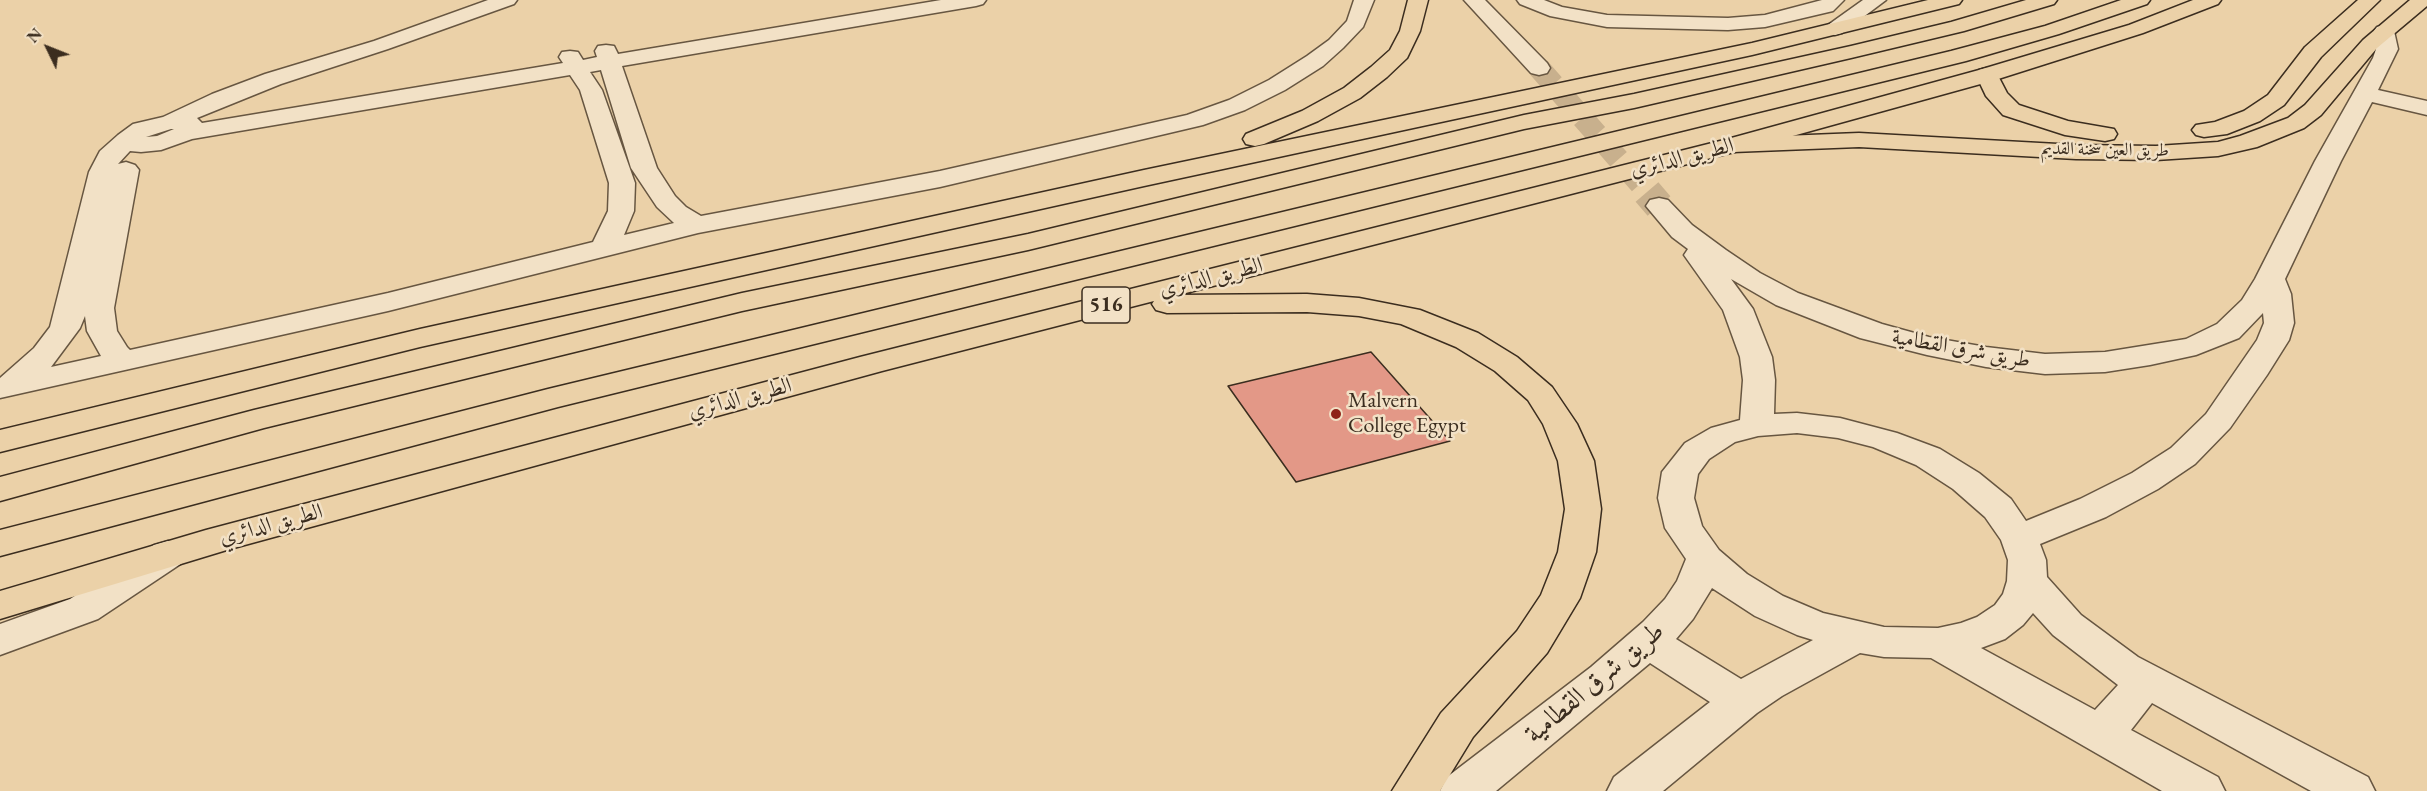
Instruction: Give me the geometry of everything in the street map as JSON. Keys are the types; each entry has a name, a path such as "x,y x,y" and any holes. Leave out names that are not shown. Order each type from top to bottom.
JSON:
{"main road":[{"path":"1144,178 1243,144 1310,116 1352,93 1399,53 1410,31 1418,0"},
{"path":"0,441 420,338 1834,29 1952,0"},
{"path":"0,489 254,420 730,305 1028,242 1524,122 1634,101 1851,52 1957,27 2047,0"},
{"name":"الطريق الدائري","path":"0,543 548,399 1958,56 2052,30 2140,0"},
{"name":"الطريق الدائري","path":"0,605 168,554 871,364 1733,145 1987,75 2136,29 2210,0"},
{"name":"طريق العين سخنة القديم","path":"1987,75 1997,96 2011,110 2040,122 2065,128 2111,135 2219,129 2252,116 2276,100 2313,52 2370,0"},
{"name":"طريق العين سخنة القديم","path":"1733,145 1859,140 2099,152 2156,153 2218,149 2248,142 2296,123 2313,110 2349,65 2384,31 2422,0"},
{"path":"1096,308 1207,302 1307,303 1359,307 1409,316 1467,340 1506,364 1540,394 1560,424 1576,461 1584,509 1577,552 1560,598 1532,642 1457,725 1415,791"}],"street":[{"path":"124,362 114,352 102,331 99,308 123,176 126,168 134,159 220,99 507,0"},
{"path":"6,387 45,355 65,328 70,315 102,172 109,156 134,132 141,129 175,130 921,0"},
{"path":"609,56 976,0"},
{"path":"6,387 388,302 697,225 940,179 1196,120 1247,100 1277,85 1315,61 1336,44 1356,23 1364,0"},
{"path":"1474,0 1539,68"},
{"path":"1527,0 1545,8 1589,19 1625,23 1704,19 1786,0"},
{"path":"1544,0 1578,8 1617,4 1633,14 1647,16 1667,15 1666,7 1704,19 1747,24 1826,6 1834,0"},
{"path":"1834,29 1871,1"},
{"name":"طريق شرق القطامية","path":"1659,206 1682,231 1750,279 1787,299 1816,312 1871,331 1927,346 1986,357 2044,364 2105,362 2150,356 2196,346 2228,331 2254,305 2270,279 2328,161 2369,88 2387,50 2384,31"},
{"path":"609,56 616,87 644,168 677,213 697,225"},
{"path":"573,62 591,90 620,170 621,211 605,247"},
{"path":"2369,88 2427,97"},
{"path":"2369,88 2427,108"},
{"path":"1682,231 1738,309 1747,330 1756,357 1759,380 1757,426"},
{"path":"2019,538 2093,508 2145,481 2183,456 2218,421 2251,375 2279,323 2278,307 2270,279"},
{"path":"1797,423 1840,428 1885,440 1928,457 1966,481 1998,508 2019,538 2027,560 2027,581 2022,599 2009,615 1991,628 1967,637 1912,644 1855,638 1811,625 1769,606 1733,584 1705,559 1684,528 1676,498 1680,472 1697,451 1723,435 1757,426 1797,423"},
{"path":"0,640 84,609 168,554"},
{"name":"طريق شرق القطامية","path":"1463,791 1649,642 1679,609 1695,584 1705,559"},
{"path":"2027,581 2067,625 2123,668 2352,791"},
{"path":"1630,791 1742,701 1767,684 1855,638"},
{"path":"1649,642 1742,701"},
{"path":"1938,642 2202,791"},
{"path":"2101,734 2146,681"}],"building":[{"name":"Malvern College Egypt","path":"1371,352 1450,441 1296,482 1228,386"}],"tunnel":[{"path":"1539,68 1648,193"},
{"path":"1647,192 1659,206"}],"place":[{"name":"Malvern College Egypt","path":"1336,414"}]}
